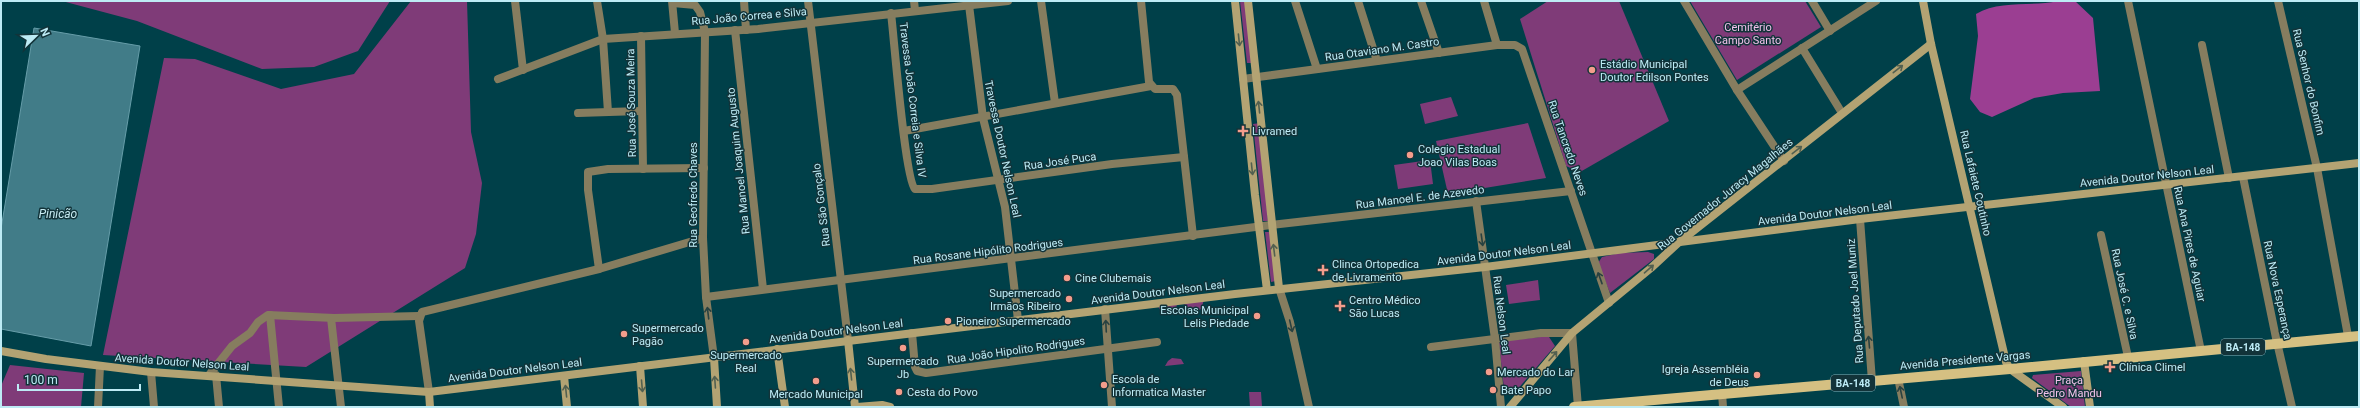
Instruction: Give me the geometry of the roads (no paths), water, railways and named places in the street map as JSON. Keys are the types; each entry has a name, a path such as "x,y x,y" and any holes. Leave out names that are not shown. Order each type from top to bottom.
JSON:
{"main road":[{"name":"Avenida Presidente Vargas","path":"1574,407 2010,369 2359,336"}],"street":[{"path":"515,1 523,70"},
{"path":"597,1 603,38 608,112"},
{"path":"744,1 746,30"},
{"name":"Rua São Gonçalo","path":"808,1 856,407"},
{"path":"914,1 915,10"},
{"name":"Rua João Correa e Silva","path":"498,79 603,38 746,30 915,10 1008,1"},
{"path":"1040,1 1055,103"},
{"path":"1141,1 1148,76 1151,86"},
{"path":"1235,1 1267,290"},
{"path":"1248,1 1279,288 1290,322 1310,407"},
{"path":"1295,1 1317,69"},
{"path":"1358,1 1377,61"},
{"path":"1421,1 1439,53"},
{"path":"1484,1 1497,45"},
{"path":"1684,1 1737,90 1784,160"},
{"path":"1812,1 1830,31"},
{"path":"1737,90 1876,1"},
{"name":"Rua Lafaiete Coutinho","path":"1923,1 1931,44 2006,362 2010,369"},
{"name":"Rua Ana Pires de Aguiar","path":"2128,1 2201,351"},
{"name":"Rua Senhor do Bonfim","path":"2278,1 2317,168 2348,336"},
{"path":"672,2 675,33"},
{"name":"Rua Geofredo Chaves","path":"672,2 695,5 700,12 705,32 703,238 706,296 714,358"},
{"name":"Travessa Doutor Nelson Leal","path":"969,5 983,118 999,180 1008,230 1010,260 1018,320"},
{"name":"Travessa João Correia e Silva IV","path":"891,13 909,176 915,189"},
{"name":"Rua Manoel Joaquim Augusto","path":"735,30 763,289"},
{"name":"Rua José Souza Meira","path":"640,36 640,111 643,170"},
{"name":"Rua Governador Juracy Magalhães","path":"1510,407 1572,333 1678,243 1931,44"},
{"name":"Rua Otaviano M. Castro","path":"1243,79 1497,45 1515,45 1522,49"},
{"path":"2202,45 2229,178"},
{"path":"1802,48 1842,113"},
{"name":"Rua Tancredo Neves","path":"1522,49 1609,303"},
{"path":"904,131 983,118 1055,103 1151,86 1155,89 1169,89 1175,91 1193,236"},
{"path":"578,113 640,111"},
{"name":"Rua José Puca","path":"915,189 932,189 1184,157"},
{"name":"Avenida Doutor Nelson Leal","path":"1,350 100,366 151,372 212,375 429,392 1279,288 1485,267 1860,219 2166,183 2243,177 2359,163"},
{"path":"599,269 587,174 595,169 643,170 704,168"},
{"name":"Rua Nova Esperança","path":"2243,177 2277,344 2292,407"},
{"name":"Rua Manoel E. de Azevedo","path":"1271,225 1571,191"},
{"name":"Rua Nelson Leal","path":"1476,201 1495,339 1501,407"},
{"name":"Rua Deputado Joel Muniz","path":"1860,219 1872,381"},
{"name":"Rua Rosane Hipólito Rodrigues","path":"706,296 1010,260 1271,225"},
{"name":"Rua José C. e Silva","path":"2101,235 2128,357"},
{"path":"219,407 212,375 232,346 250,333 258,322 270,315 331,318 419,316 422,312 438,307 599,269 703,238"},
{"path":"1105,309 1112,407"},
{"path":"270,315 279,407"},
{"path":"419,316 430,407"},
{"path":"331,318 341,407"},
{"name":"Rua João Hipolito Rodrigues","path":"912,333 915,367 917,371 926,373 1157,342"},
{"path":"1431,347 1541,333 1572,333 1578,407"},
{"path":"777,349 785,407"},
{"path":"714,358 717,407"},
{"path":"2084,361 2090,407"},
{"path":"98,407 100,366"},
{"path":"640,366 643,407"},
{"path":"2010,369 2063,407"},
{"path":"151,372 154,407"},
{"path":"564,376 567,407"},
{"path":"1898,378 1904,407"},
{"path":"1722,393 1723,407"},
{"path":"856,407 882,405 890,407"}],"water":[{"name":"Pinicão","path":"34,28 140,46 91,346 1,329 1,229"}],"place":[{"name":"Estádio Municipal Doutor Edilson Pontes","path":"1592,70"},
{"name":"Livramed","path":"1243,131"},
{"name":"Colegio Estadual Joao Vilas Boas","path":"1410,155"},
{"name":"Clinca Ortopedica de Livramento","path":"1323,270"},
{"name":"Cine Clubemais","path":"1067,278"},
{"name":"Supermercado Irmãos Ribeiro","path":"1069,299"},
{"name":"Centro Médico São Lucas","path":"1340,306"},
{"name":"Escolas Municipal Lelis Piedade","path":"1257,316"},
{"name":"Pioneiro Supermercado","path":"948,321"},
{"name":"Supermercado Pagão","path":"624,334"},
{"name":"Supermercado Real","path":"746,342"},
{"name":"Supermercado Jb","path":"903,348"},
{"name":"Clínica Climel","path":"2110,367"},
{"name":"Mercado do Lar","path":"1489,372"},
{"name":"Igreja Assembléia de Deus","path":"1757,375"},
{"name":"Mercado Municipal","path":"816,381"},
{"name":"Escola de Informatica Master","path":"1104,385"},
{"name":"Bate Papo","path":"1493,390"},
{"name":"Cesta do Povo","path":"899,392"}],"park label":[{"name":"Cemitério Campo Santo","path":"1748,33"},
{"name":"Praça Pedro Mandu","path":"2069,386"}]}
